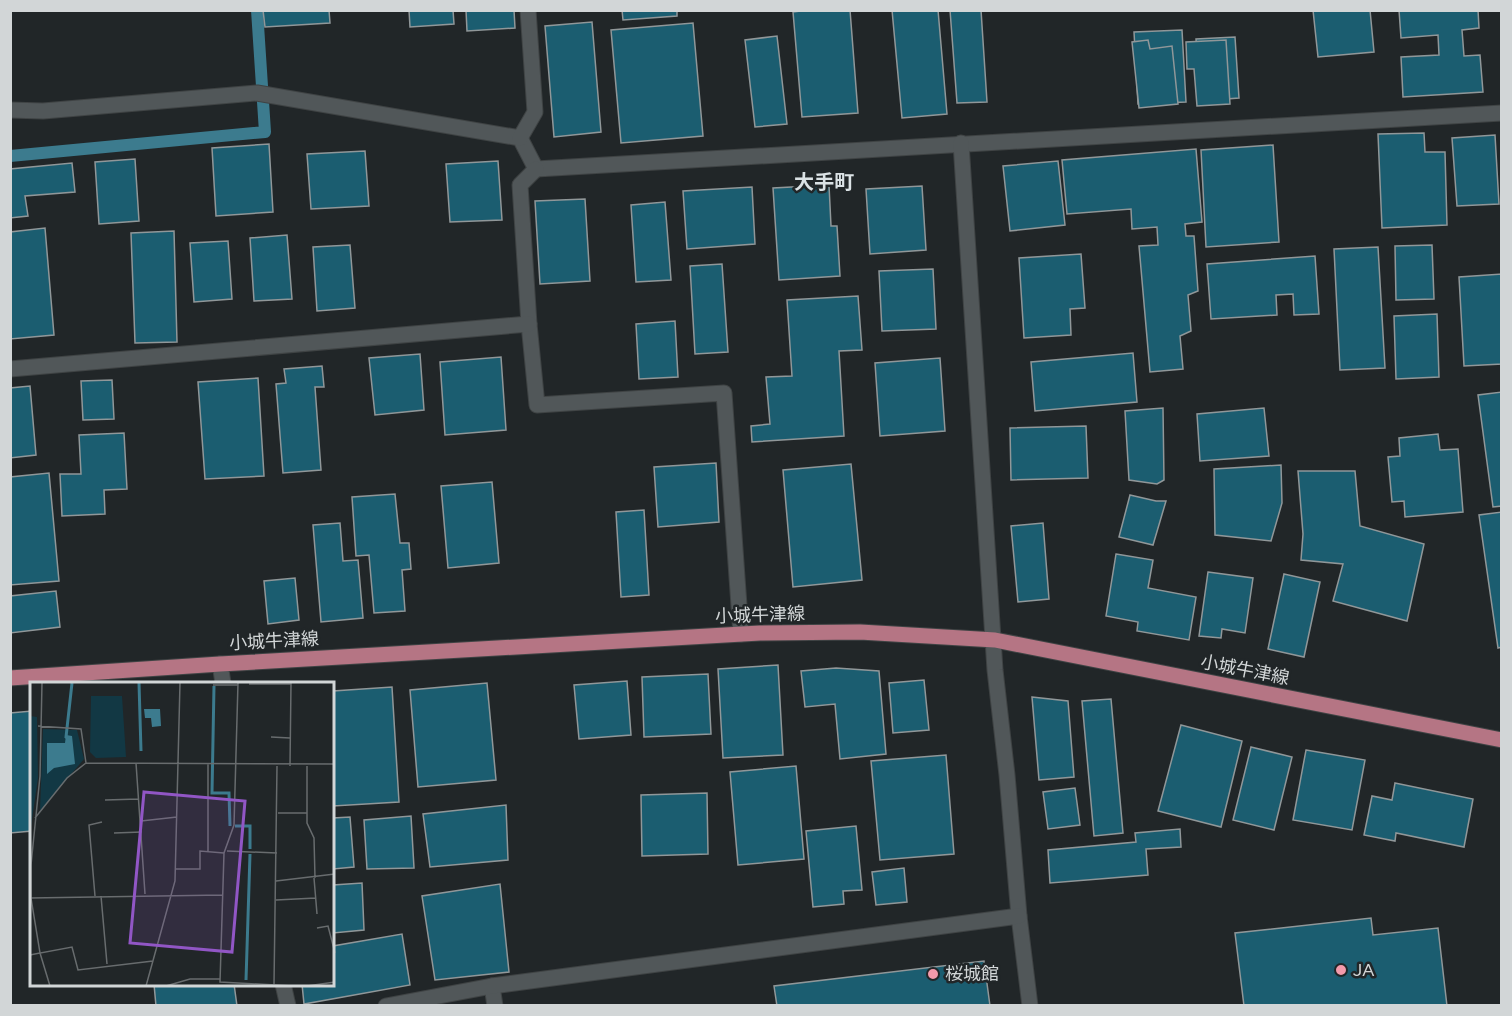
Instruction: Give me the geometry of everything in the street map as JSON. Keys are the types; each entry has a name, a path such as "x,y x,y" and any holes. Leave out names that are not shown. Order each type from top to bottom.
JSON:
{"main road":[{"name":"小城牛津線","path":"10,678 741,634 860,632 995,640 1502,740"}],"street":[{"path":"520,138 535,112 528,10"},
{"path":"10,110 44,111 257,93 520,138"},
{"path":"741,634 724,393 537,405 520,185 536,169 1502,113"},
{"path":"520,138 536,169"},
{"path":"961,143 995,640 995,670 1030,1005"},
{"path":"10,369 529,324"},
{"path":"220,664 223,682"},
{"path":"386,1005 404,1004 492,986 1019,916"},
{"path":"284,986 288,1005"},
{"path":"492,986 495,1005"}],"building":[{"path":"263,10 329,10 330,23 265,27"},
{"path":"409,10 453,10 454,24 410,27"},
{"path":"466,10 514,10 515,28 467,31"},
{"path":"622,10 677,10 677,16 623,20"},
{"path":"850,10 858,113 802,117 793,12"},
{"path":"892,10 938,10 947,114 902,118"},
{"path":"950,10 981,10 987,102 957,103"},
{"path":"1313,10 1370,10 1374,52 1318,57"},
{"path":"1399,10 1478,10 1479,28 1462,30 1464,56 1480,55 1483,92 1403,97 1401,57 1439,55 1438,35 1401,38"},
{"path":"592,22 601,132 554,137 545,26"},
{"path":"693,23 703,136 621,143 611,30"},
{"path":"1182,30 1186,102 1138,104 1134,32"},
{"path":"777,36 787,124 755,127 745,40"},
{"path":"1235,37 1239,98 1200,101 1196,39"},
{"path":"1148,40 1150,49 1172,46 1178,104 1139,108 1132,42"},
{"path":"1226,40 1230,104 1197,106 1194,69 1187,69 1186,42"},
{"path":"1424,133 1425,152 1445,152 1447,225 1382,228 1378,134"},
{"path":"1495,135 1499,204 1457,206 1452,138"},
{"path":"269,144 273,212 216,216 212,148"},
{"path":"1273,145 1279,242 1206,247 1201,150"},
{"path":"1196,149 1202,222 1185,224 1186,236 1194,236 1198,291 1188,295 1191,331 1180,336 1183,369 1150,372 1139,246 1158,245 1157,227 1132,229 1131,209 1067,214 1062,160"},
{"path":"365,151 369,206 311,209 307,154"},
{"path":"135,159 139,221 99,224 95,162"},
{"path":"498,161 502,220 450,222 446,164"},
{"path":"1058,161 1065,225 1010,231 1003,166"},
{"path":"72,163 75,192 25,196 28,216 10,218 10,169"},
{"path":"829,185 831,226 837,226 840,276 779,280 773,188"},
{"path":"922,186 926,250 870,254 866,189"},
{"path":"752,187 755,244 687,249 683,191"},
{"path":"585,199 590,281 540,284 535,201"},
{"path":"665,202 671,280 636,282 631,205"},
{"path":"45,228 54,335 10,339 10,232"},
{"path":"174,231 177,342 135,343 131,233"},
{"path":"287,235 292,299 254,301 250,238"},
{"path":"228,241 232,299 194,302 190,243"},
{"path":"350,245 355,308 317,311 313,247"},
{"path":"1432,245 1434,299 1396,300 1395,246"},
{"path":"1378,247 1385,368 1340,370 1334,249"},
{"path":"1081,254 1085,308 1070,309 1071,335 1024,338 1019,258"},
{"path":"1315,256 1319,314 1294,315 1293,294 1276,295 1277,315 1211,319 1207,264"},
{"path":"722,264 728,352 695,354 690,266"},
{"path":"933,269 936,329 882,331 879,271"},
{"path":"1502,274 1502,364 1464,366 1459,277"},
{"path":"858,296 862,350 839,351 844,436 752,442 751,426 770,424 766,377 792,376 787,300"},
{"path":"1437,314 1439,377 1396,379 1394,316"},
{"path":"675,321 678,377 639,379 636,324"},
{"path":"1133,353 1137,402 1035,411 1031,362"},
{"path":"420,354 424,410 375,415 369,358"},
{"path":"501,357 506,430 445,435 440,362"},
{"path":"940,358 945,431 880,436 875,363"},
{"path":"322,366 324,387 315,387 321,470 283,473 276,384 286,383 284,369"},
{"path":"258,378 264,476 205,479 198,382"},
{"path":"112,380 114,419 83,420 81,381"},
{"path":"30,386 36,455 10,458 10,388"},
{"path":"1502,392 1502,506 1493,507 1478,395"},
{"path":"1163,408 1164,480 1157,484 1129,480 1125,411"},
{"path":"1264,408 1269,456 1200,461 1197,414"},
{"path":"1086,426 1088,478 1011,480 1010,428"},
{"path":"124,433 127,489 104,490 105,514 62,516 60,474 81,474 79,435"},
{"path":"1438,434 1440,450 1458,449 1463,512 1405,517 1404,501 1392,502 1388,457 1400,456 1399,438"},
{"path":"716,463 719,522 658,527 654,467"},
{"path":"851,464 862,580 793,587 783,470"},
{"path":"1281,465 1282,503 1271,541 1215,535 1214,469"},
{"path":"1298,471 1355,471 1360,526 1424,544 1407,621 1333,601 1343,564 1301,560 1303,534"},
{"path":"49,473 59,581 10,585 10,477"},
{"path":"492,482 499,563 448,568 441,486"},
{"path":"395,494 400,543 409,543 411,569 402,570 405,611 374,613 369,555 356,556 352,497"},
{"path":"1130,495 1166,501 1153,545 1119,537"},
{"path":"644,510 649,595 621,597 616,512"},
{"path":"1502,512 1502,647 1498,648 1479,515"},
{"path":"340,523 343,561 358,560 363,618 321,622 313,525"},
{"path":"1043,523 1049,599 1018,602 1011,526"},
{"path":"1116,554 1153,560 1148,588 1196,597 1189,640 1137,631 1138,622 1106,616"},
{"path":"1208,572 1253,578 1245,633 1222,629 1221,638 1199,636"},
{"path":"1284,574 1320,582 1304,657 1268,649"},
{"path":"295,578 299,620 268,624 264,581"},
{"path":"56,591 60,627 10,633 10,596"},
{"path":"778,665 783,755 723,758 718,669"},
{"path":"836,668 879,671 886,754 840,759 835,704 805,707 801,671"},
{"path":"708,674 711,734 644,737 642,677"},
{"path":"924,680 929,730 893,733 889,683"},
{"path":"627,681 631,735 579,739 574,685"},
{"path":"487,683 496,780 418,787 410,690"},
{"path":"392,687 399,802 334,806 334,691"},
{"path":"1032,697 1068,701 1074,777 1039,780"},
{"path":"1111,699 1123,833 1094,836 1082,701"},
{"path":"30,711 30,831 10,833 10,713"},
{"path":"1181,725 1242,741 1221,827 1158,811"},
{"path":"1251,747 1292,757 1274,830 1233,820"},
{"path":"1306,750 1365,760 1352,830 1293,820"},
{"path":"946,755 954,854 880,860 871,761"},
{"path":"796,766 804,859 738,865 730,772"},
{"path":"1395,783 1473,799 1464,847 1396,833 1395,841 1364,835 1372,796 1392,800"},
{"path":"1075,788 1080,825 1048,829 1043,792"},
{"path":"707,793 708,854 642,856 641,795"},
{"path":"506,805 508,860 430,867 423,814"},
{"path":"411,816 414,868 367,869 364,820"},
{"path":"350,817 354,867 334,869 334,818"},
{"path":"856,826 862,890 843,891 844,904 813,907 806,831"},
{"path":"1180,829 1181,847 1146,849 1148,875 1050,883 1048,850 1136,842 1135,833"},
{"path":"904,868 907,902 876,905 872,872"},
{"path":"362,883 364,930 334,933 334,885"},
{"path":"500,884 509,972 435,980 422,896"},
{"name":"JA","path":"1371,918 1373,935 1438,928 1447,1006 1244,1006 1235,933"},
{"path":"402,934 410,985 304,1004 302,986 334,986 334,946"},
{"name":"桜城館","path":"984,961 990,1006 777,1006 774,986"},
{"path":"154,986 234,986 237,1006 156,1006"}],"waterway":[{"path":"10,156 265,132 257,10"}],"place":[{"name":"JA","path":"1341,970"},
{"name":"桜城館","path":"933,974"}],"district":[{"name":"大手町","path":"824,182"}]}
